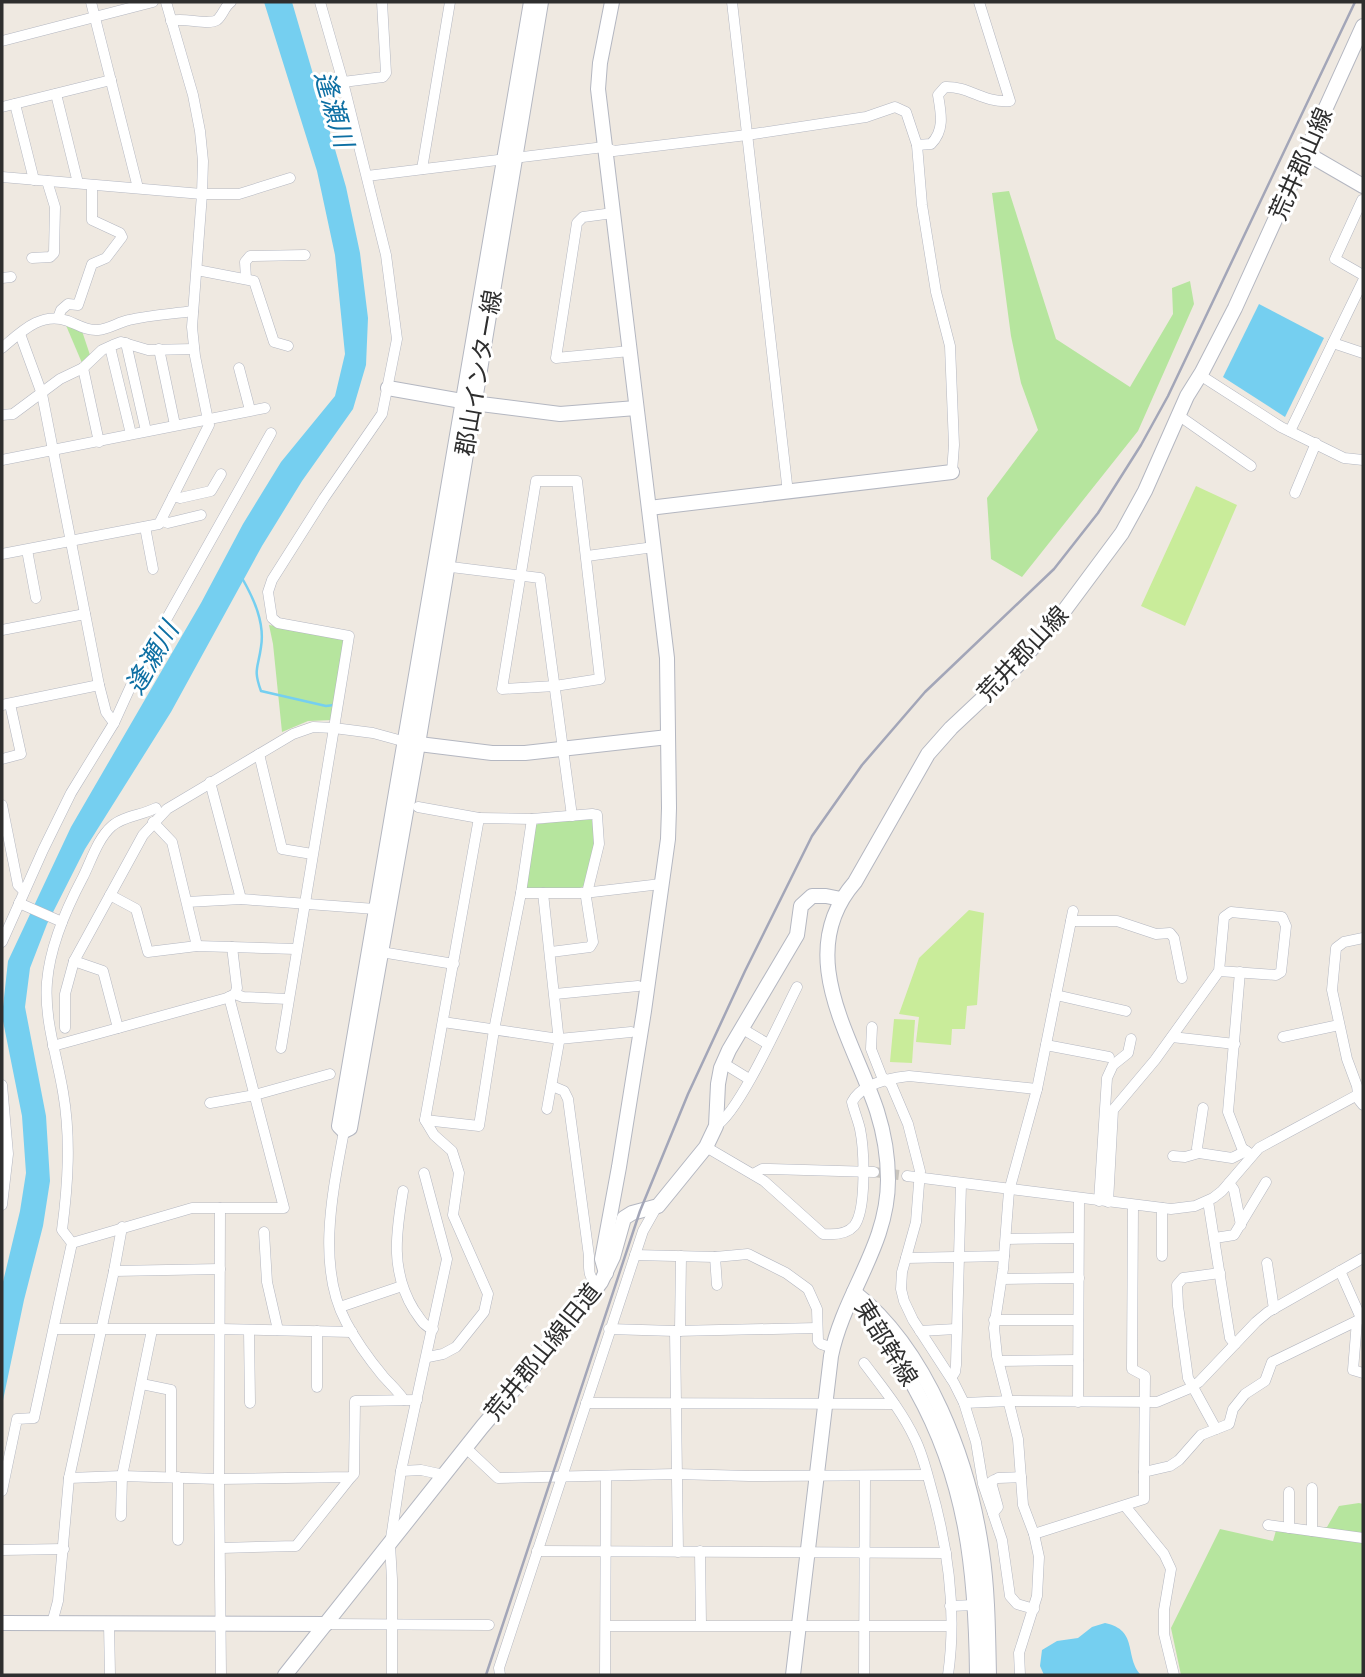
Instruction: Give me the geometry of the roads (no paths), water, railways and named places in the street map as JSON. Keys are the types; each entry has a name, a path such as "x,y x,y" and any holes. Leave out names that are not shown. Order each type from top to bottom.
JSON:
{"street":[{"path":"91,2 138,188"},
{"path":"2,40 153,2"},
{"path":"2,554 158,525 163,521 209,427 194,349 193,311 202,194 200,131 193,95 166,2"},
{"path":"171,21 181,19 212,22 219,18 231,2"},
{"path":"281,1048 349,636 278,623 272,618 268,592 272,580 324,498 382,414 397,339 386,255 320,2"},
{"path":"343,82 383,77 386,73 382,2"},
{"path":"422,169 450,2"},
{"path":"510,158 531,2"},
{"name":"郡山インター線","path":"412,743 510,158 541,2"},
{"path":"552,1086 564,1091 568,1099 589,1256 589,1275 592,1280 602,1279 603,1249 623,1143 669,822 667,658 598,80 612,2"},
{"path":"732,2 788,493"},
{"path":"917,145 931,144 938,137 942,115 938,95 945,87 957,86 995,102 1010,101 979,2"},
{"name":"荒井郡山線","path":"793,1675 833,1348 843,1314 877,1241 884,1217 888,1182 884,1138 828,977 826,954 829,934 841,899 855,882 928,754 951,728 1017,666 1061,615 1109,551 1145,491 1178,415 1235,308 1363,26"},
{"path":"2,107 111,80"},
{"path":"56,94 78,183"},
{"path":"15,104 34,180"},
{"path":"367,176 604,147 614,151 747,135 866,117 895,107 906,112 917,145 923,216 936,292 950,346 954,445 952,472 649,508"},
{"path":"1290,431 1363,278 1335,259 1363,193 1306,152"},
{"path":"2,177 202,194 239,194 290,178"},
{"path":"32,258 50,257 54,253 55,207 47,181"},
{"path":"58,318 61,310 68,304 78,306 92,264 106,258 122,237 120,233 92,220 92,185"},
{"path":"613,213 583,217 577,223 556,358 630,351"},
{"path":"246,279 245,262 250,256 305,255"},
{"path":"197,270 254,281 274,342 288,346"},
{"path":"2,348 38,321 52,317 89,330 102,329 126,320 193,311"},
{"path":"20,334 42,394 99,685 106,712 114,723"},
{"path":"1333,342 1363,353"},
{"path":"2,415 13,414 110,347 126,343 148,350 194,349"},
{"path":"126,343 146,431"},
{"path":"110,347 131,434"},
{"path":"159,349 175,425"},
{"path":"83,368 99,442"},
{"path":"239,368 250,411"},
{"path":"1200,375 1265,418 1344,458 1363,460"},
{"path":"388,388 560,414 636,408"},
{"path":"2,460 265,408"},
{"path":"1178,415 1251,466"},
{"path":"2,942 71,793 114,723 139,668 271,433"},
{"path":"1295,493 1316,443"},
{"path":"173,496 180,498 211,491 221,474"},
{"path":"536,481 577,481 600,679 555,686 502,689 519,577 536,481"},
{"path":"163,521 168,523 201,515"},
{"path":"145,527 153,569"},
{"path":"587,556 654,547"},
{"path":"27,550 36,598"},
{"path":"441,566 540,578 572,816"},
{"path":"2,630 85,614"},
{"path":"2,759 21,754 6,705 99,685"},
{"path":"65,1028 65,994 74,961 130,858 153,822 167,809 211,782 306,729 320,726 373,733 412,743 492,753 563,750 668,737"},
{"path":"375,951 375,909 412,743"},
{"path":"404,1400 382,1375 352,1332 340,1307 332,1277 331,1209 344,1130 340,1126 412,743"},
{"path":"259,754 282,849 312,854"},
{"path":"211,782 241,899"},
{"path":"2,806 18,885 24,891"},
{"path":"418,807 479,818 532,819 594,814 598,817 598,844 587,892 593,942 590,947 551,952"},
{"path":"72,1242 62,1230 69,1182 68,1145 63,1092 53,1046 48,969 62,922 111,826 156,808"},
{"path":"428,1357 443,1354 456,1347 484,1312 488,1294 453,1215 460,1173 453,1151 434,1135 425,1120 479,818"},
{"path":"425,1120 479,1126 532,819"},
{"path":"153,822 172,842 197,946"},
{"path":"521,893 587,892 661,884"},
{"path":"543,893 559,1039 547,1109"},
{"path":"110,895 136,909 148,952 197,946 296,949"},
{"path":"716,1126 718,1084 723,1063 797,935 801,906 812,896 841,899"},
{"path":"187,902 241,899 375,909"},
{"path":"21,904 62,922"},
{"path":"1103,1201 1113,1110 1172,1037 1219,971 1223,919 1231,912 1283,918 1286,926 1281,972 1276,975 1219,971"},
{"path":"1020,1675 1020,1647 1039,1586 1039,1557 1025,1511 1018,1439 993,1335 994,1320 1002,1279 1009,1191 1037,1089 1072,916 1117,921 1156,934 1170,933 1174,938 1182,978"},
{"path":"1363,938 1344,942 1336,948 1332,986 1339,1025 1363,1105"},
{"path":"72,1242 192,1208 284,1208 232,996 237,988 232,947"},
{"path":"375,951 454,964"},
{"path":"74,961 103,971 118,1028"},
{"path":"1240,972 1228,1112 1242,1148 1249,1153"},
{"path":"555,994 638,986"},
{"path":"499,1675 499,1668 643,1231 656,1208 706,1147 716,1126 727,1115 797,987"},
{"path":"1056,995 1126,1011"},
{"path":"53,1046 232,996 288,999"},
{"path":"443,1022 559,1039 631,1032"},
{"path":"1283,1037 1339,1025"},
{"path":"872,1027 870,1045 882,1077 891,1084 911,1134 920,1178 916,1222 901,1278 902,1293 907,1310 964,1403 976,1442 973,1473 993,1513 1002,1540 1010,1596 1017,1604 1034,1609"},
{"path":"741,1028 768,1044"},
{"path":"1172,1037 1235,1044"},
{"path":"1103,1201 1107,1079 1113,1065 1128,1054 1131,1039"},
{"path":"1046,1045 1109,1057"},
{"path":"723,1063 749,1079"},
{"path":"210,1103 255,1095 330,1074"},
{"path":"706,1147 754,1174 823,1234 834,1235 845,1232 855,1224 869,1172 852,1102 859,1091 886,1080 917,1076 1037,1089"},
{"path":"2,1085 3,1125 8,1154 2,1205"},
{"path":"1173,1156 1185,1157 1199,1153 1232,1158 1249,1153 1361,1093"},
{"path":"1199,1153 1197,1148 1203,1108"},
{"path":"907,1177 1079,1199 1182,1208 1208,1201 1229,1183 1249,1153"},
{"path":"754,1174 770,1168 869,1172"},
{"path":"393,1675 390,1545 401,1471 428,1357 447,1259 424,1173"},
{"path":"1215,1238 1234,1235 1266,1182"},
{"path":"1229,1183 1234,1190 1241,1225"},
{"path":"951,1378 956,1370 961,1184"},
{"path":"403,1191 395,1245 402,1286 424,1324 433,1329"},
{"path":"1078,1402 1079,1199"},
{"path":"1208,1201 1230,1338 1234,1344"},
{"path":"1034,1534 1144,1499 1144,1376 1132,1368 1133,1205"},
{"path":"220,1208 221,1675"},
{"name":"荒井郡山線旧道","path":"285,1675 444,1475 561,1334 602,1279 624,1218 632,1213 656,1208"},
{"path":"1162,1208 1163,1256"},
{"path":"52,1623 58,1601 69,1478 122,1227"},
{"path":"264,1232 267,1282 278,1330"},
{"path":"1006,1239 1078,1238"},
{"path":"2,1491 17,1419 34,1418 72,1242"},
{"path":"635,1255 715,1258 748,1254 801,1283 813,1298 817,1309 819,1343 833,1348"},
{"path":"678,1552 676,1405 681,1256"},
{"path":"906,1258 1004,1256"},
{"path":"715,1258 716,1285"},
{"path":"964,1403 1157,1402 1192,1387 1256,1322 1274,1309 1363,1258"},
{"path":"1267,1263 1274,1309"},
{"path":"114,1271 220,1269"},
{"path":"1340,1271 1361,1319 1353,1370 1363,1373"},
{"path":"1216,1429 1188,1378 1177,1285 1183,1278 1220,1273"},
{"path":"1002,1279 1079,1278"},
{"path":"340,1307 402,1286"},
{"name":"東部幹線","path":"854,1292 885,1320 921,1374 973,1473 982,1553 989,1675"},
{"name":"東部幹線","path":"854,1292 868,1318 903,1367 942,1441 967,1526 975,1605 977,1675"},
{"path":"1144,1472 1176,1462 1201,1435 1228,1424 1233,1409 1245,1394 1265,1381 1272,1362 1361,1319"},
{"path":"994,1320 1079,1320"},
{"path":"610,1329 678,1331 817,1328"},
{"path":"54,1329 352,1332"},
{"path":"920,1331 956,1329"},
{"path":"121,1516 122,1476 152,1330"},
{"path":"249,1330 250,1403"},
{"path":"317,1331 317,1387"},
{"path":"999,1361 1078,1360"},
{"path":"864,1363 917,1442 928,1475 946,1553 951,1626 948,1675"},
{"path":"142,1384 171,1390 178,1540"},
{"path":"221,1548 298,1544 354,1474 355,1401 417,1400"},
{"path":"586,1403 894,1404"},
{"path":"466,1448 498,1478 676,1474 817,1477 928,1475"},
{"path":"401,1471 421,1470 444,1475"},
{"path":"605,1675 606,1476"},
{"path":"69,1478 351,1477"},
{"path":"864,1675 865,1477"},
{"path":"993,1513 998,1507 991,1482 996,1479 1021,1477"},
{"path":"1312,1488 1312,1531"},
{"path":"1289,1492 1289,1528"},
{"path":"1125,1506 1164,1554 1171,1569 1164,1610 1164,1634 1174,1675"},
{"path":"1268,1525 1363,1538"},
{"path":"2,1550 64,1549"},
{"path":"537,1551 946,1553"},
{"path":"700,1551 701,1625"},
{"path":"950,1606 975,1605"},
{"path":"2,1623 489,1625"},
{"path":"110,1624 110,1675"},
{"path":"606,1626 951,1626"}],"water":[{"path":"264,2 292,2 346,187 360,253 368,318 366,365 353,409 302,481 262,546 171,712 85,849 47,924 30,968 25,1007 46,1116 50,1181 43,1226 2,1405 2,1286 26,1173 22,1116 2,1016 8,961 71,827 201,603 243,524 281,462 335,396 345,354 335,255 317,171"},
{"path":"1259,304 1324,338 1285,417 1223,377"},
{"path":"1105,1623 1123,1632 1141,1675 1044,1675 1040,1666 1042,1650 1057,1641 1078,1638 1092,1627"}],"waterway":[{"path":"242,578 260,620 262,638 257,673 261,691 326,706 334,705"}],"tunnel":[{"path":"874,1172 907,1176"}],"railway":[{"path":"486,1675 640,1211 688,1094 812,836 862,765 925,692 1054,569 1098,513 1168,396 1355,2"}],"water label":[{"name":"逢瀬川","path":"334,109"},
{"name":"逢瀬川","path":"152,658"}]}
